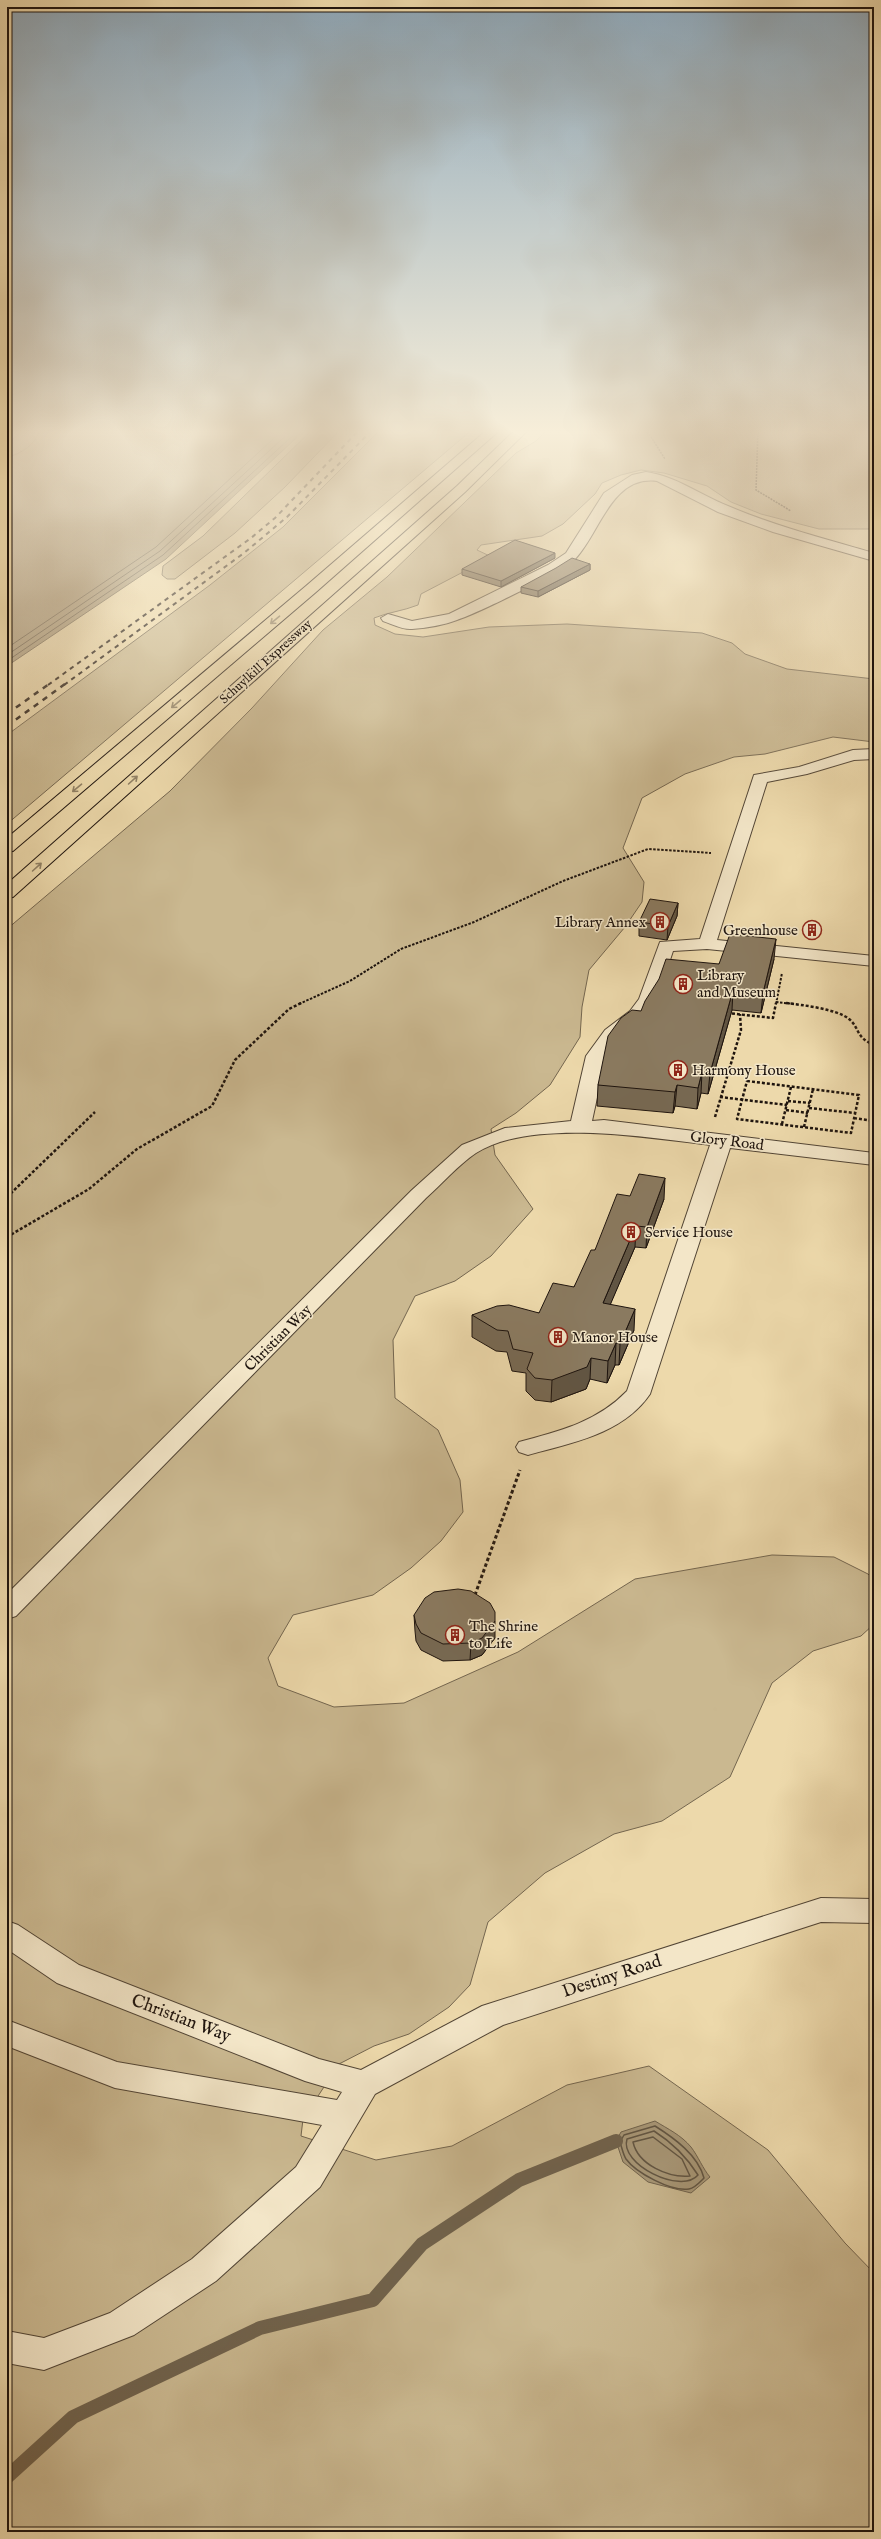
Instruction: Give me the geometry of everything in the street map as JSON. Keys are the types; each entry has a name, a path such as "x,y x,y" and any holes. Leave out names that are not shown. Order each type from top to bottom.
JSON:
{"highway":[{"name":"Schuylkill Expressway","path":"7,846 359,547"},
{"name":"Schuylkill Expressway","path":"7,893 395,547"}],"street":[{"path":"388,618 411,625 453,617 553,568 571,556 576,547"},
{"path":"841,547 874,557"},
{"path":"707,944 760,778 801,771 853,755 874,754"},
{"path":"580,1127 596,1056 612,1034 637,1015 648,998 666,946 707,944 874,961"},
{"name":"Glory Road","path":"580,1127 604,1126 874,1159"},
{"name":"Christian Way","path":"7,1610 419,1194 469,1149 505,1134 541,1128 580,1127"},
{"path":"528,1447 601,1425 623,1411 638,1394 715,1139"},
{"name":"Destiny Road","path":"364,2084 493,2015 821,1910 874,1911"},
{"name":"Christian Way","path":"7,1933 68,1974 316,2072 364,2084"},
{"path":"7,2033 115,2075 345,2115"},
{"path":"7,2347 44,2354 122,2324 204,2270 308,2177 364,2084"}],"path":[{"path":"7,1237 89,1189 137,1149 212,1106 235,1060 290,1010 350,980 401,949 474,922 563,881 648,848 736,854"},
{"path":"724,1012 773,1018 787,952"},
{"path":"776,1002 821,1008 849,1019 857,1034 864,1042 874,1045"},
{"path":"715,1139 720,1098 741,1030 740,1014"},
{"path":"748,1081 791,1087 859,1095 851,1133 737,1119 748,1081"},
{"path":"782,1124 791,1087"},
{"path":"804,1127 813,1089"},
{"path":"720,1098 787,1105"},
{"path":"788,1101 810,1103"},
{"path":"809,1108 855,1113"},
{"path":"786,1110 808,1114"},
{"path":"7,1197 95,1112"},
{"path":"854,1118 874,1121"},
{"path":"473,1600 528,1447"}],"shaded area":[{"path":"188,547 216,547 175,579 167,579 162,575 163,566"},
{"path":"257,547 333,547 7,824 7,735 210,585"},
{"path":"418,547 479,547 477,550 494,558 421,594 418,605 374,618 375,625 395,634 423,637 489,627 567,624 702,633 732,643 745,654 787,669 874,679 874,742 833,737 765,754 734,757 685,774 642,798 623,848 644,882 642,902 625,927 589,970 582,1007 580,1037 550,1085 516,1113 491,1129 495,1155 533,1209 491,1256 455,1281 415,1296 393,1340 395,1398 438,1430 460,1480 463,1512 441,1541 411,1568 373,1595 293,1615 268,1658 278,1686 334,1707 404,1703 518,1652 635,1579 772,1555 834,1557 868,1574 874,1580 874,1624 861,1636 813,1651 772,1683 730,1777 662,1821 614,1834 545,1873 488,1922 470,1985 449,2007 409,2034 374,2046 339,2064 303,2119 301,2136 376,2160 452,2146 567,2085 649,2066 768,2150 845,2243 874,2273 874,2532 7,2532 7,929 170,791 252,708 323,630 387,577"}],"water":[{"path":"7,547 178,547 166,559 7,666"},
{"path":"655,2121 674,2132 687,2143 694,2151 710,2177 691,2193 648,2182 623,2162 616,2141 621,2132"}],"building":[{"path":"501,547 538,547 555,553 501,581 462,569"},
{"path":"572,558 590,564 538,591 521,587 556,568"},
{"path":"650,899 678,903 668,926 639,922"},
{"path":"730,934 776,939 763,993 733,990 710,1073 702,1072 698,1088 677,1085 675,1092 598,1085 608,1036 621,1018 632,1010 641,1011 645,1001 659,979 666,959 719,964"},
{"path":"639,1174 665,1178 647,1227 636,1226 603,1303 635,1309 620,1344 616,1343 608,1361 591,1358 587,1367 552,1380 535,1378 527,1369 533,1353 513,1349 508,1331 497,1330 472,1315 497,1306 509,1305 539,1313 553,1283 574,1287 591,1250 595,1250 617,1194 630,1196"},
{"name":"The Shrine to Life","path":"458,1589 471,1591 490,1603 495,1612 495,1621 482,1638 471,1643 443,1644 421,1633 416,1624 414,1615 425,1598 434,1592"}],"waterway":[{"path":"7,2477 73,2417 260,2328 373,2300 422,2244 519,2180 616,2141"}],"railway":[{"path":"48,685 238,547"},
{"path":"64,685 251,547"},
{"path":"7,714 49,684"},
{"path":"7,726 65,684"}],"place":[{"name":"Library Annex","path":"660,922"},
{"name":"Greenhouse","path":"812,930"},
{"name":"Library and Museum","path":"683,984"},
{"name":"Harmony House","path":"678,1070"},
{"name":"Service House","path":"631,1232"},
{"name":"Manor House","path":"558,1337"},
{"name":"The Shrine to Life","path":"455,1635"}]}
